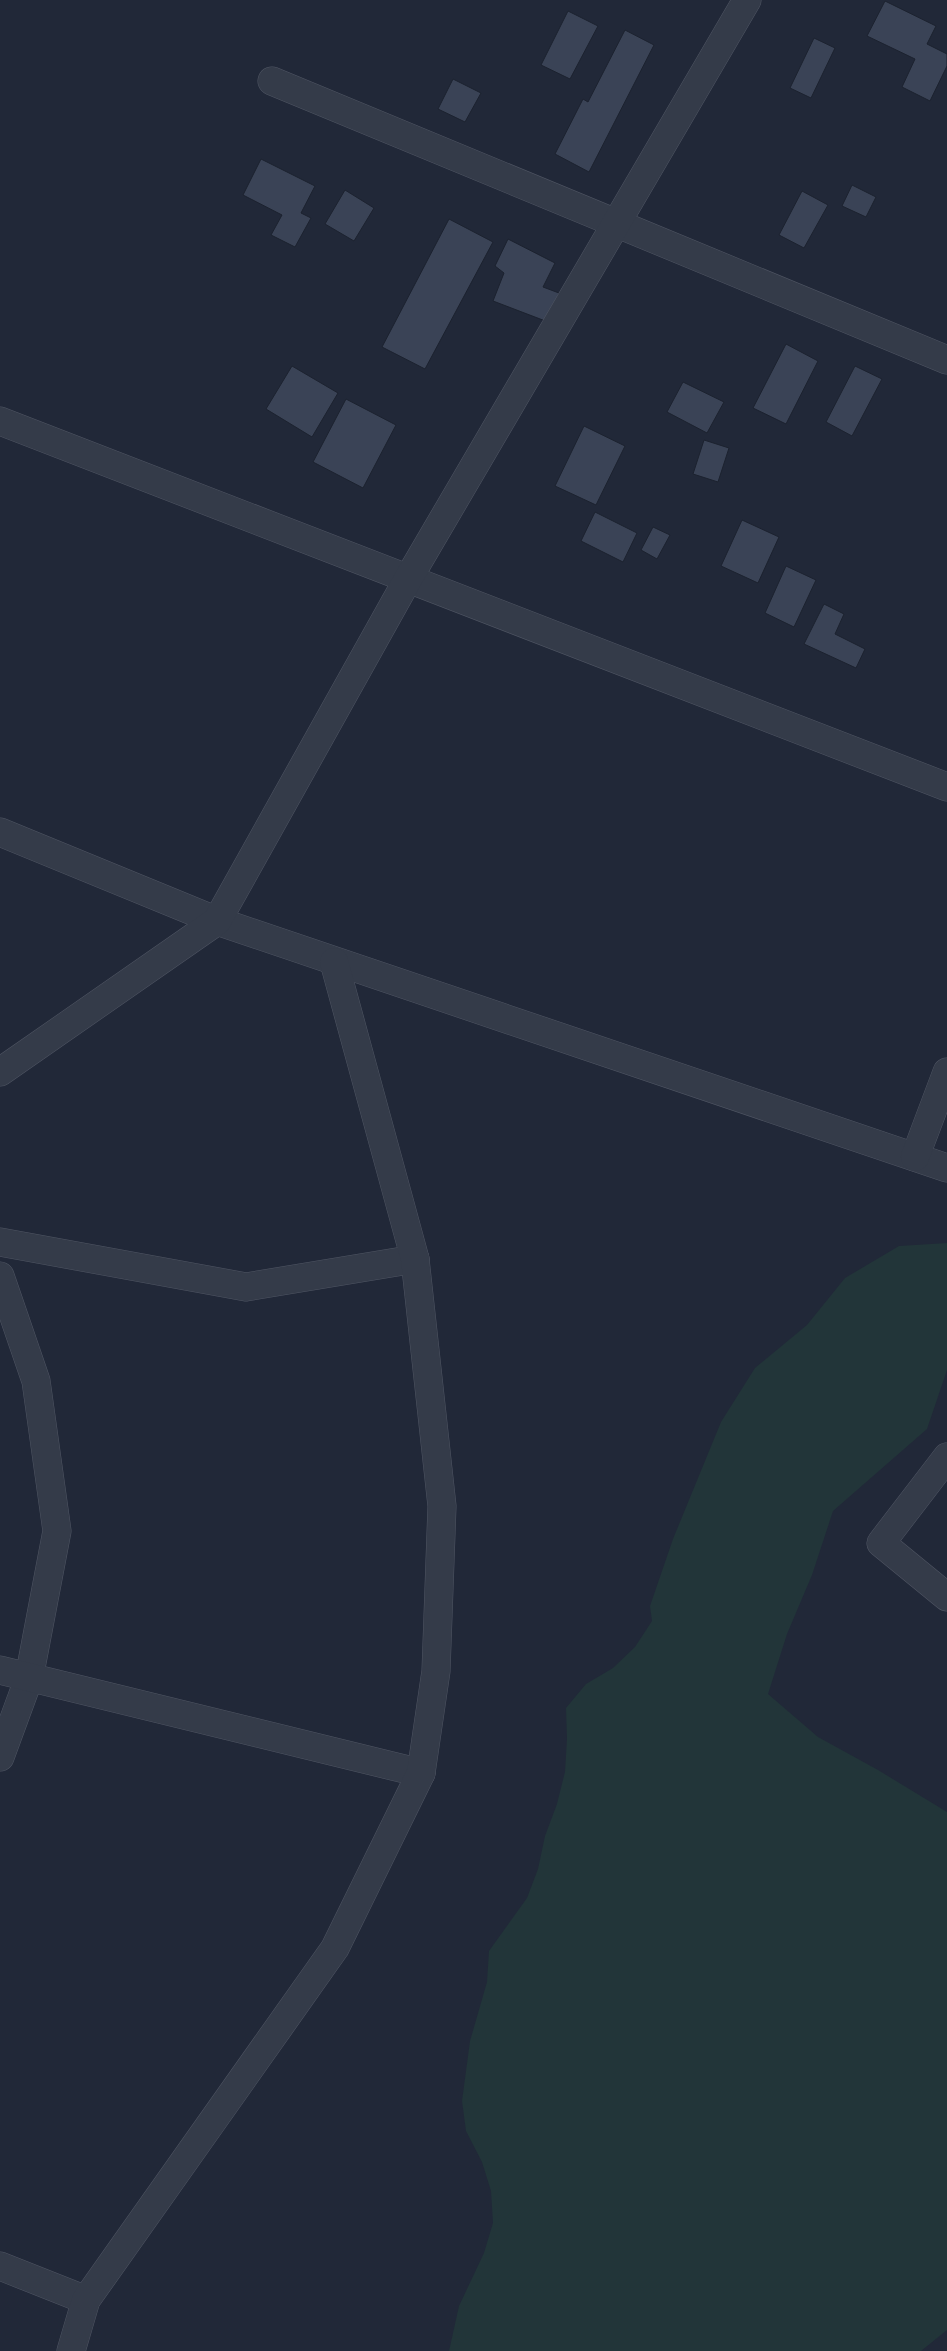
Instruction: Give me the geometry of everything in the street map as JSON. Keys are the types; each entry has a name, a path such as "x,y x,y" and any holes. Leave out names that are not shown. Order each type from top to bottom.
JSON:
{"street":[{"path":"0,1072 217,921 408,579 747,0"},
{"path":"272,81 947,360"},
{"path":"0,421 947,788"},
{"path":"0,832 217,921 834,1132 947,1168"},
{"path":"70,2351 86,2300 335,1948 421,1773 436,1671 442,1506 416,1259 334,962"},
{"path":"916,1157 947,1072"},
{"path":"0,1242 246,1287 416,1259"},
{"path":"0,1276 36,1382 57,1531 29,1678 0,1757"},
{"path":"947,1457 881,1544 947,1597"},
{"path":"0,1670 421,1773"},
{"path":"0,2266 86,2300"}],"green space":[{"path":"947,1243 947,1370 927,1429 833,1511 812,1575 787,1634 768,1694 818,1737 878,1770 947,1812 947,2330 921,2351 449,2351 459,2306 484,2253 493,2223 491,2191 482,2162 466,2131 462,2101 470,2041 487,1982 489,1951 527,1898 538,1869 545,1836 557,1804 565,1772 566,1708 586,1684 613,1668 635,1647 652,1621 650,1606 673,1539 721,1422 755,1368 807,1325 845,1278 899,1246"}],"building":[{"path":"885,1 936,26 927,44 947,54 947,66 930,101 902,87 915,59 867,36"},
{"path":"568,11 598,26 570,79 541,65"},
{"path":"625,30 654,45 589,172 555,154 583,99 588,102"},
{"path":"814,38 835,48 811,98 790,88"},
{"path":"453,79 481,93 465,122 438,109"},
{"path":"261,159 315,186 301,213 311,218 295,247 271,235 282,215 243,195"},
{"path":"852,185 876,197 866,217 842,206"},
{"path":"345,190 374,208 354,241 325,224"},
{"path":"802,191 828,205 804,248 779,235"},
{"path":"449,219 493,242 425,369 382,347"},
{"path":"508,239 555,263 543,287 559,293 548,322 493,301 504,273 495,266"},
{"path":"786,344 818,361 786,424 753,408"},
{"path":"292,366 338,393 312,437 266,409"},
{"path":"855,366 882,379 852,436 826,422"},
{"path":"683,382 724,402 707,433 667,412"},
{"path":"346,399 396,425 363,488 313,462"},
{"path":"584,426 625,446 596,505 555,486"},
{"path":"704,440 729,448 718,482 693,474"},
{"path":"595,512 637,533 623,562 581,541"},
{"path":"742,520 779,537 758,583 721,566"},
{"path":"653,527 670,535 657,559 641,550"},
{"path":"786,566 816,580 794,627 765,613"},
{"path":"824,604 844,614 835,634 865,649 856,668 804,644"}]}
